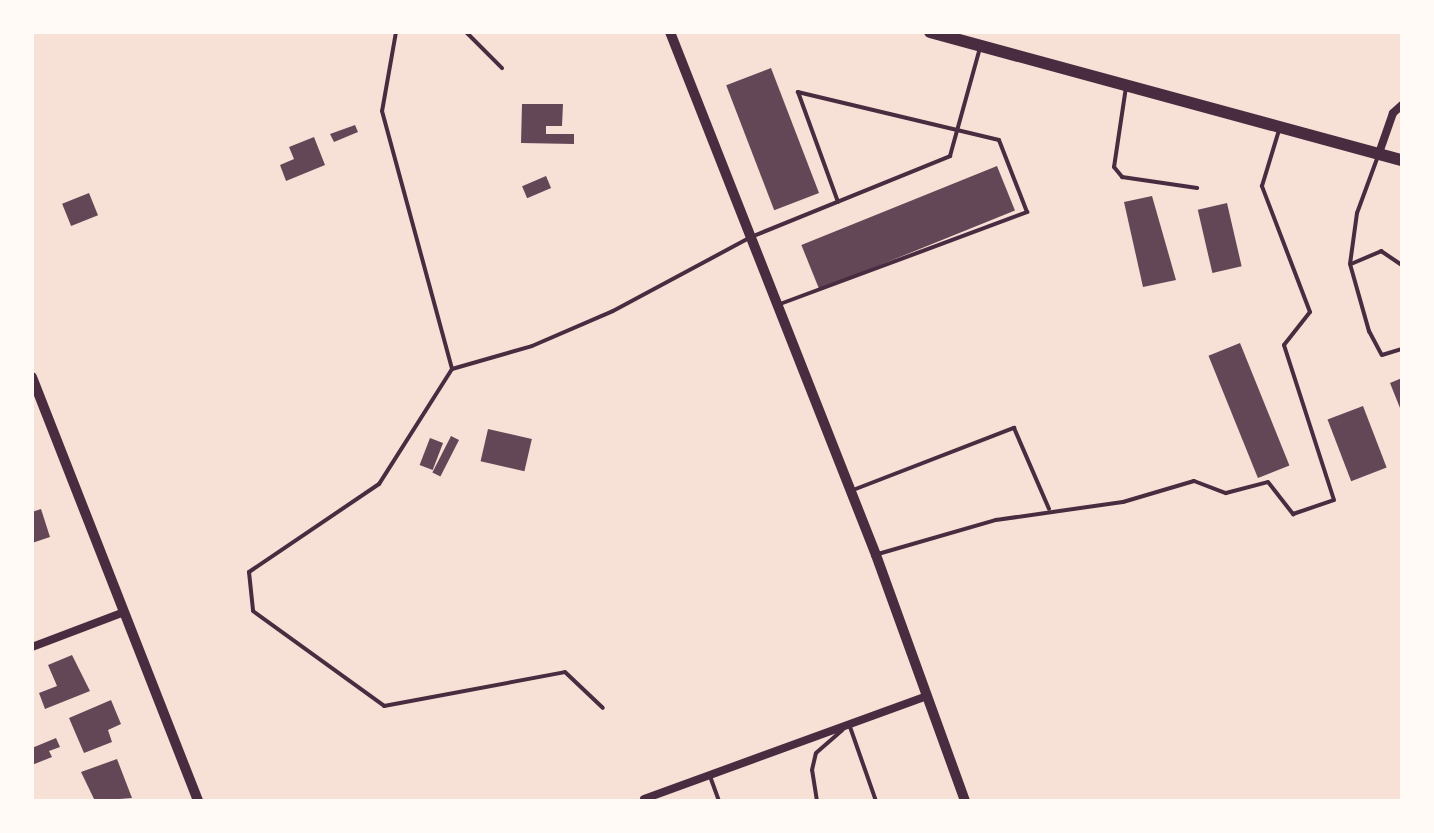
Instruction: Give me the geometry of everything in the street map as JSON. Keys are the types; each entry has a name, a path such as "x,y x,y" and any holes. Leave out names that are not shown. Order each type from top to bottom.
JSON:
{"main road":[{"path":"930,32 1402,160"}],"street":[{"path":"670,32 876,555 965,801"},
{"path":"1379,153 1393,113 1402,105"},
{"path":"32,377 198,801"},
{"path":"32,647 124,612"},
{"path":"642,800 711,779 925,697"}],"lane":[{"path":"396,32 382,111 452,369"},
{"path":"466,32 502,68"},
{"path":"603,708 565,672 384,706 253,611 249,572 379,484 452,369 532,346 613,311 751,237 950,156 981,45"},
{"path":"1126,85 1114,167 1122,177 1197,188"},
{"path":"778,304 1027,212 999,140 960,128 798,92 838,202"},
{"path":"876,555 1049,509 1123,502 1194,481 1226,493 1268,482 1293,514 1334,500 1284,345 1310,312 1262,186 1280,126"},
{"path":"1379,153 1357,213 1350,264 1369,331 1382,355 1402,349"},
{"path":"1350,264 1381,251 1402,265"},
{"path":"851,490 1014,428 1049,509"},
{"path":"817,801 812,770 816,753 849,724 876,801"},
{"path":"711,779 719,801"}],"building":[{"path":"771,68 819,193 774,210 726,85"},
{"path":"522,104 563,104 562,126 546,126 546,134 574,134 574,144 521,143"},
{"path":"355,125 358,132 334,142 330,134"},
{"path":"314,137 325,165 286,181 280,165 294,159 289,147"},
{"path":"997,166 1015,211 819,290 801,245"},
{"path":"546,176 551,188 527,198 522,186"},
{"path":"89,193 98,215 71,226 62,204"},
{"path":"1152,196 1176,280 1143,287 1124,202"},
{"path":"1227,203 1242,266 1212,273 1198,210"},
{"path":"1240,343 1289,465 1258,478 1208,356"},
{"path":"1402,378 1402,413 1390,383"},
{"path":"1363,406 1387,468 1351,481 1328,420"},
{"path":"488,429 532,439 524,471 481,461"},
{"path":"451,436 459,440 440,477 432,473"},
{"path":"430,438 443,443 433,470 420,465"},
{"path":"41,509 50,537 32,543 32,512"},
{"path":"72,655 90,691 45,709 39,693 57,686 48,665"},
{"path":"111,700 121,724 108,730 112,742 84,753 69,718"},
{"path":"56,738 60,747 49,751 52,757 32,765 32,748"},
{"path":"117,759 132,798 95,801 81,772"}]}
